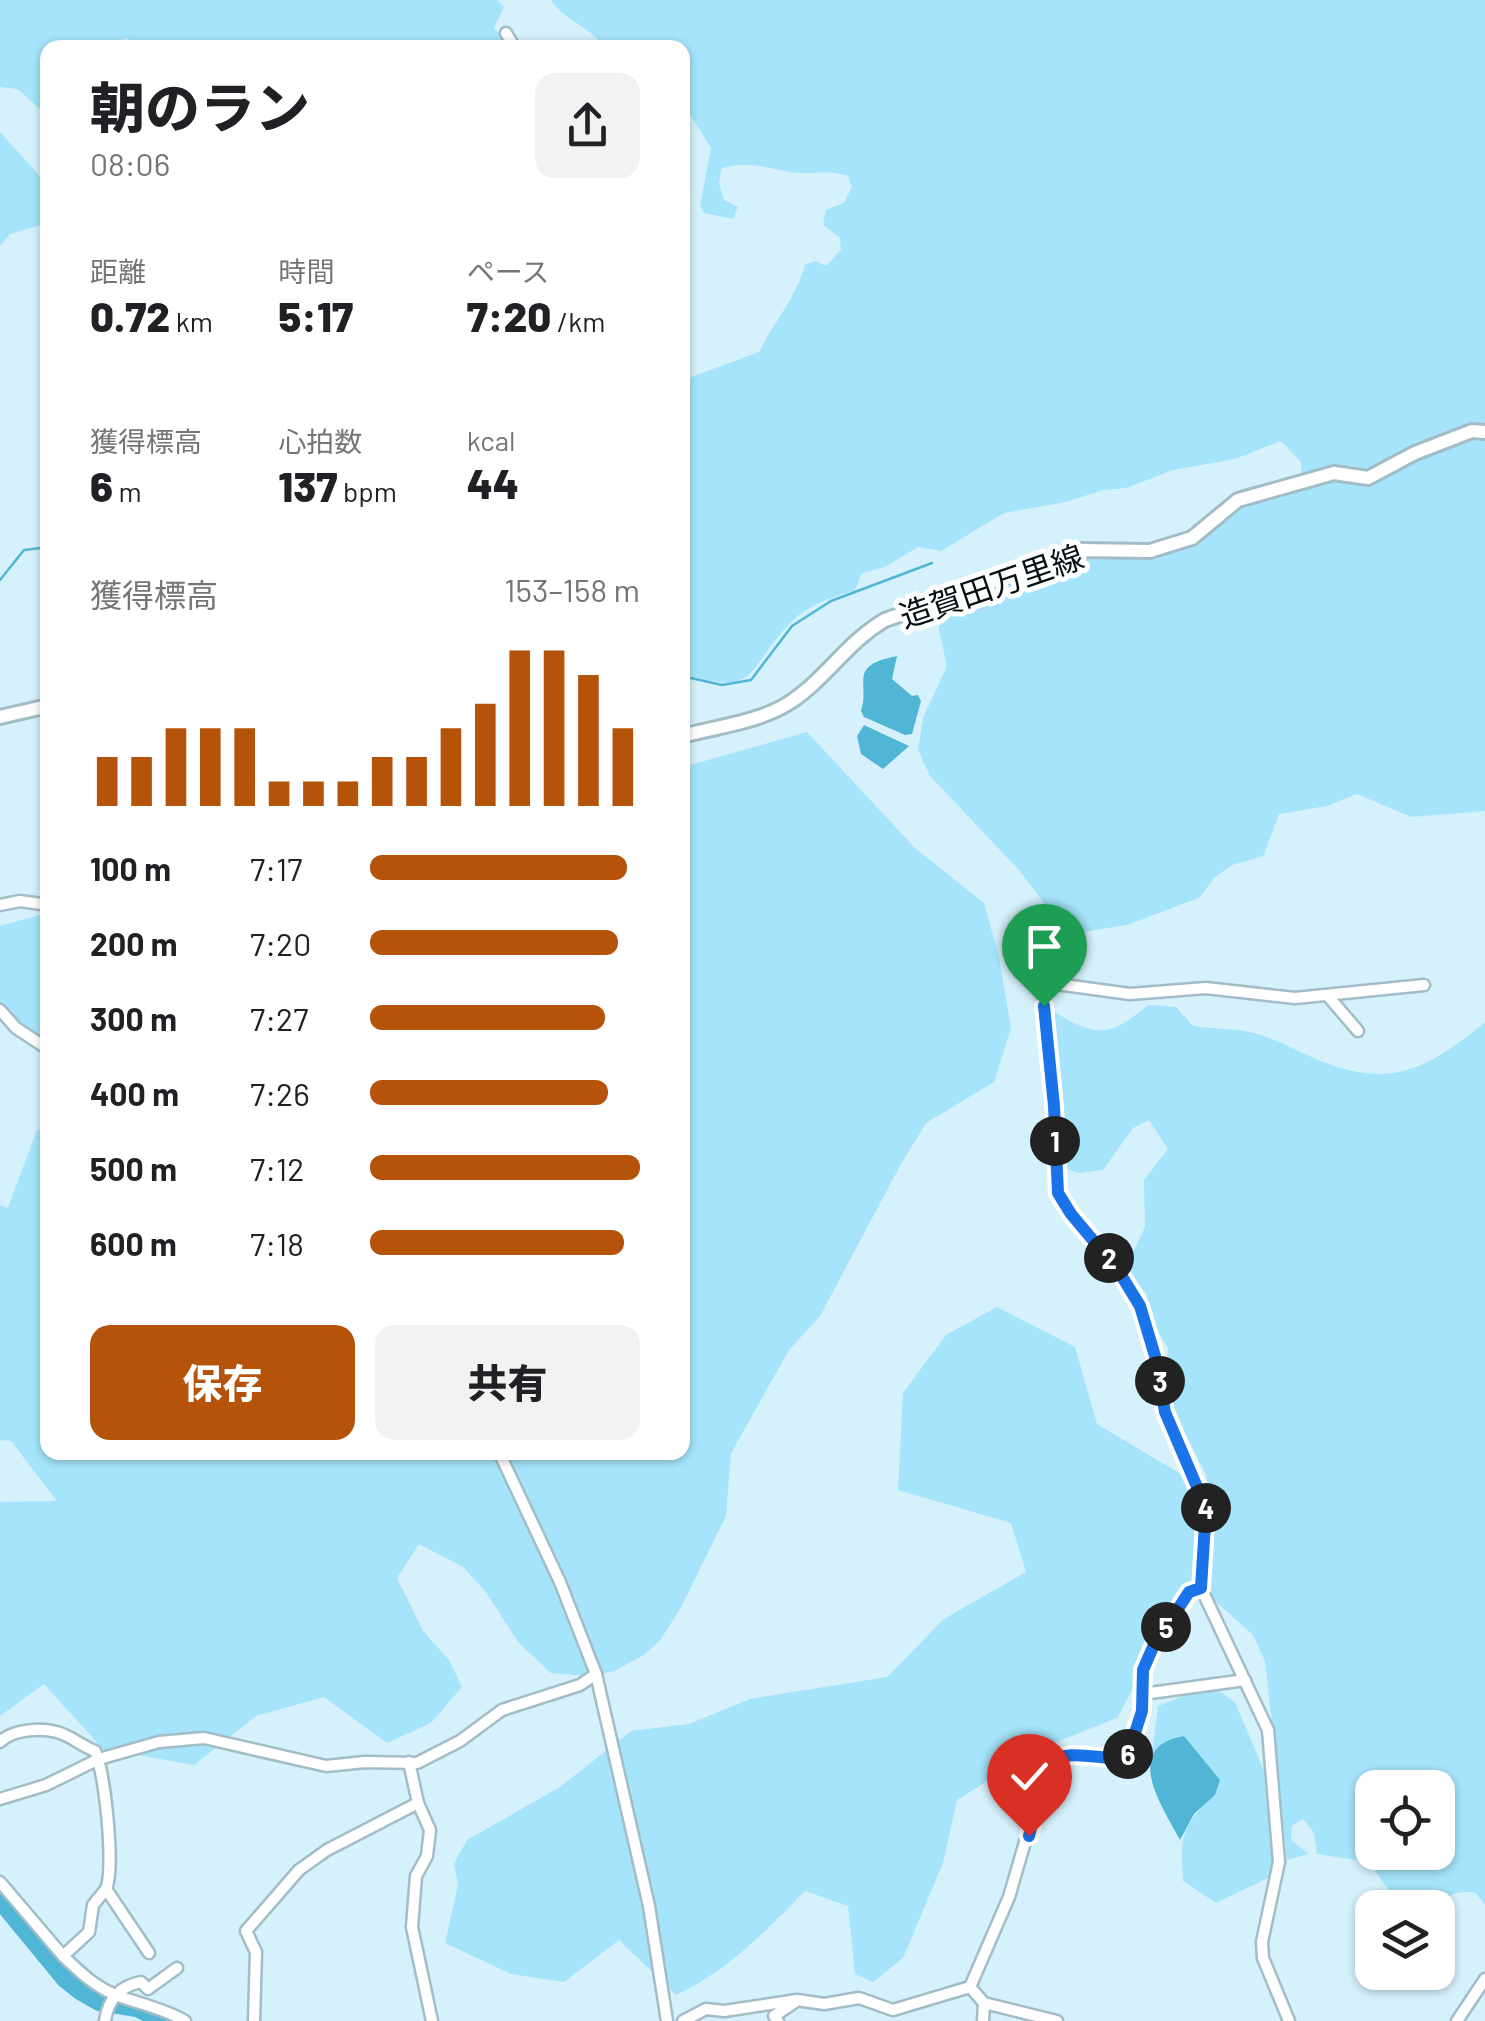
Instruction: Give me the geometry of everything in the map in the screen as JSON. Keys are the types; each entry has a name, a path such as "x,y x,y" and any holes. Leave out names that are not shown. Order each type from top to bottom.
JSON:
{"main road":[{"name":"造賀田万里線","path":"690,734 771,712 790,702 860,634 885,620 1080,550 1150,551 1192,538 1238,500 1334,473 1368,478 1415,453 1472,431 1485,432"},
{"path":"0,717 40,708"}],"street":[{"path":"506,33 510,40"},
{"path":"0,904 20,900 40,904"},
{"path":"1289,2021 1263,1958 1262,1942 1279,1862 1268,1730 1201,1588 1206,1508 1165,1412 1155,1356 1140,1306 1118,1270 1058,1193 1042,982 1130,994 1206,988 1284,997 1328,996 1424,984"},
{"path":"1328,996 1358,1030"},
{"path":"0,1010 16,1028 40,1044"},
{"path":"503,1460 560,1582 596,1674 650,1906 668,2021"},
{"path":"970,1987 1008,1897 1048,1763 1057,1756 1071,1755 1127,1758 1142,1711 1143,1670 1153,1647 1189,1592 1201,1588"},
{"path":"0,1799 46,1785 99,1759 159,1742 204,1738 326,1766 417,1763 460,1741 502,1710 580,1685 596,1674"},
{"path":"1142,1694 1245,1680"},
{"path":"0,1742 18,1732 60,1732 76,1744 95,1750 99,1759 110,1879 93,1905 89,1932 63,1956"},
{"path":"408,1762 418,1803 430,1830 427,1856 416,1876 412,1927 432,2021"},
{"path":"254,2021 256,1952 246,1931 299,1870 327,1850 418,1803"},
{"path":"0,1882 86,1978 114,1994 141,2001 185,2021"},
{"path":"106,1889 149,1953"},
{"path":"105,2018 114,1994 141,1982 148,1989 177,1968"},
{"path":"1458,2021 1485,1980"},
{"path":"683,2021 706,2008 724,2010 797,2000 824,2004 859,1998 893,2010 970,1987"},
{"path":"970,1987 984,2003 1056,2021"},
{"path":"778,2021 774,2016 797,2000"},
{"path":"983,2021 984,2003"}],"shaded area":[{"path":"0,0 497,0 504,7 494,28 504,40 40,40 40,109 18,89 0,87"},
{"path":"551,0 1485,0 1485,429 1368,474 1302,480 1301,462 1281,441 1235,459 1173,470 1126,488 1004,513 941,551 918,547 885,567 862,573 855,590 819,603 787,626 748,676 725,682 690,676 690,377 759,352 805,265 815,261 826,266 841,250 840,238 823,225 826,210 844,203 852,187 848,176 837,173 732,166 721,169 719,183 724,200 738,207 733,219 704,213 700,206 711,148 690,115 690,40 598,40"},
{"path":"0,132 40,176 40,225 10,234 0,246"},
{"path":"1473,436 1485,437 1485,811 1411,817 1357,794 1327,806 1279,814 1263,856 1232,865 1215,877 1199,898 1127,925 1077,933 1063,929 1020,871 930,776 918,750 923,718 947,666 939,630 940,609 1081,555 1150,556 1241,504 1335,478 1369,483 1417,457"},
{"path":"897,656 892,679 921,701 912,734 905,735 864,717 861,711 866,670"},
{"path":"864,725 909,746 883,769 861,754 857,736"},
{"path":"807,732 915,848 984,903 999,957 1011,1028 994,1082 926,1123 820,1316 789,1350 731,1453 726,1516 661,1639 644,1655 614,1671 590,1676 551,1673 519,1643 485,1591 463,1567 419,1544 397,1578 423,1631 449,1660 462,1687 431,1723 387,1743 324,1697 256,1716 194,1765 132,1754 112,1759 44,1684 0,1716 0,1502 57,1501 11,1441 0,1440 0,1205 8,1208 37,1130 40,1129 40,1460 690,1460 690,765"},
{"path":"40,915 40,1038 16,1028 0,1006 0,926"},
{"path":"1148,1005 1176,1007 1193,1026 1254,1033 1344,1069 1388,1074 1426,1063 1485,1022 1485,1905 1476,1893 1388,1890 1375,1870 1455,1870 1455,1770 1355,1770 1355,1860 1317,1854 1314,1833 1303,1819 1292,1826 1291,1840 1309,1854 1287,1860 1265,1661 1253,1635 1213,1599 1206,1564 1213,1508 1206,1475 1176,1415 1165,1378 1168,1348 1155,1327 1146,1293 1125,1269 1145,1227 1144,1180 1168,1149 1149,1120 1133,1128 1103,1170 1079,1173 1067,1169 1059,1133 1051,1010 1091,1029 1111,1029"},
{"path":"997,1307 1075,1347 1097,1424 1189,1479 1197,1517 1193,1579 1117,1718 1039,1749 957,1800 943,1863 903,1958 873,1982 855,1974 848,1906 805,1891 729,1962 676,1995 619,1940 564,1982 511,1974 445,1943 458,1885 454,1864 467,1840 560,1787 631,1731 689,1724 750,1699 887,1677 944,1619 1026,1572 1011,1523 898,1490 903,1393 946,1335"},
{"path":"1210,1685 1235,1702 1275,1797 1276,1874 1216,1903 1183,1881 1182,1854 1189,1824 1215,1795 1151,1759 1158,1706"},
{"path":"1184,1736 1220,1780 1215,1795 1194,1814 1180,1840 1157,1795 1150,1765 1154,1752 1165,1742"}],"waterway":[{"path":"0,580 24,550 40,548"},
{"path":"690,678 722,685 751,680 792,626 831,601 932,563"},
{"path":"0,1900 65,1979 80,1991 99,2002 137,2008 163,2021"}],"route":[{"path":"1029,1836 1048,1763 1057,1756 1071,1755 1127,1758 1142,1711 1143,1670 1153,1647 1189,1592 1201,1588 1207,1521 1206,1508 1165,1412 1155,1356 1140,1306 1118,1270 1058,1193 1044,1006"}]}
